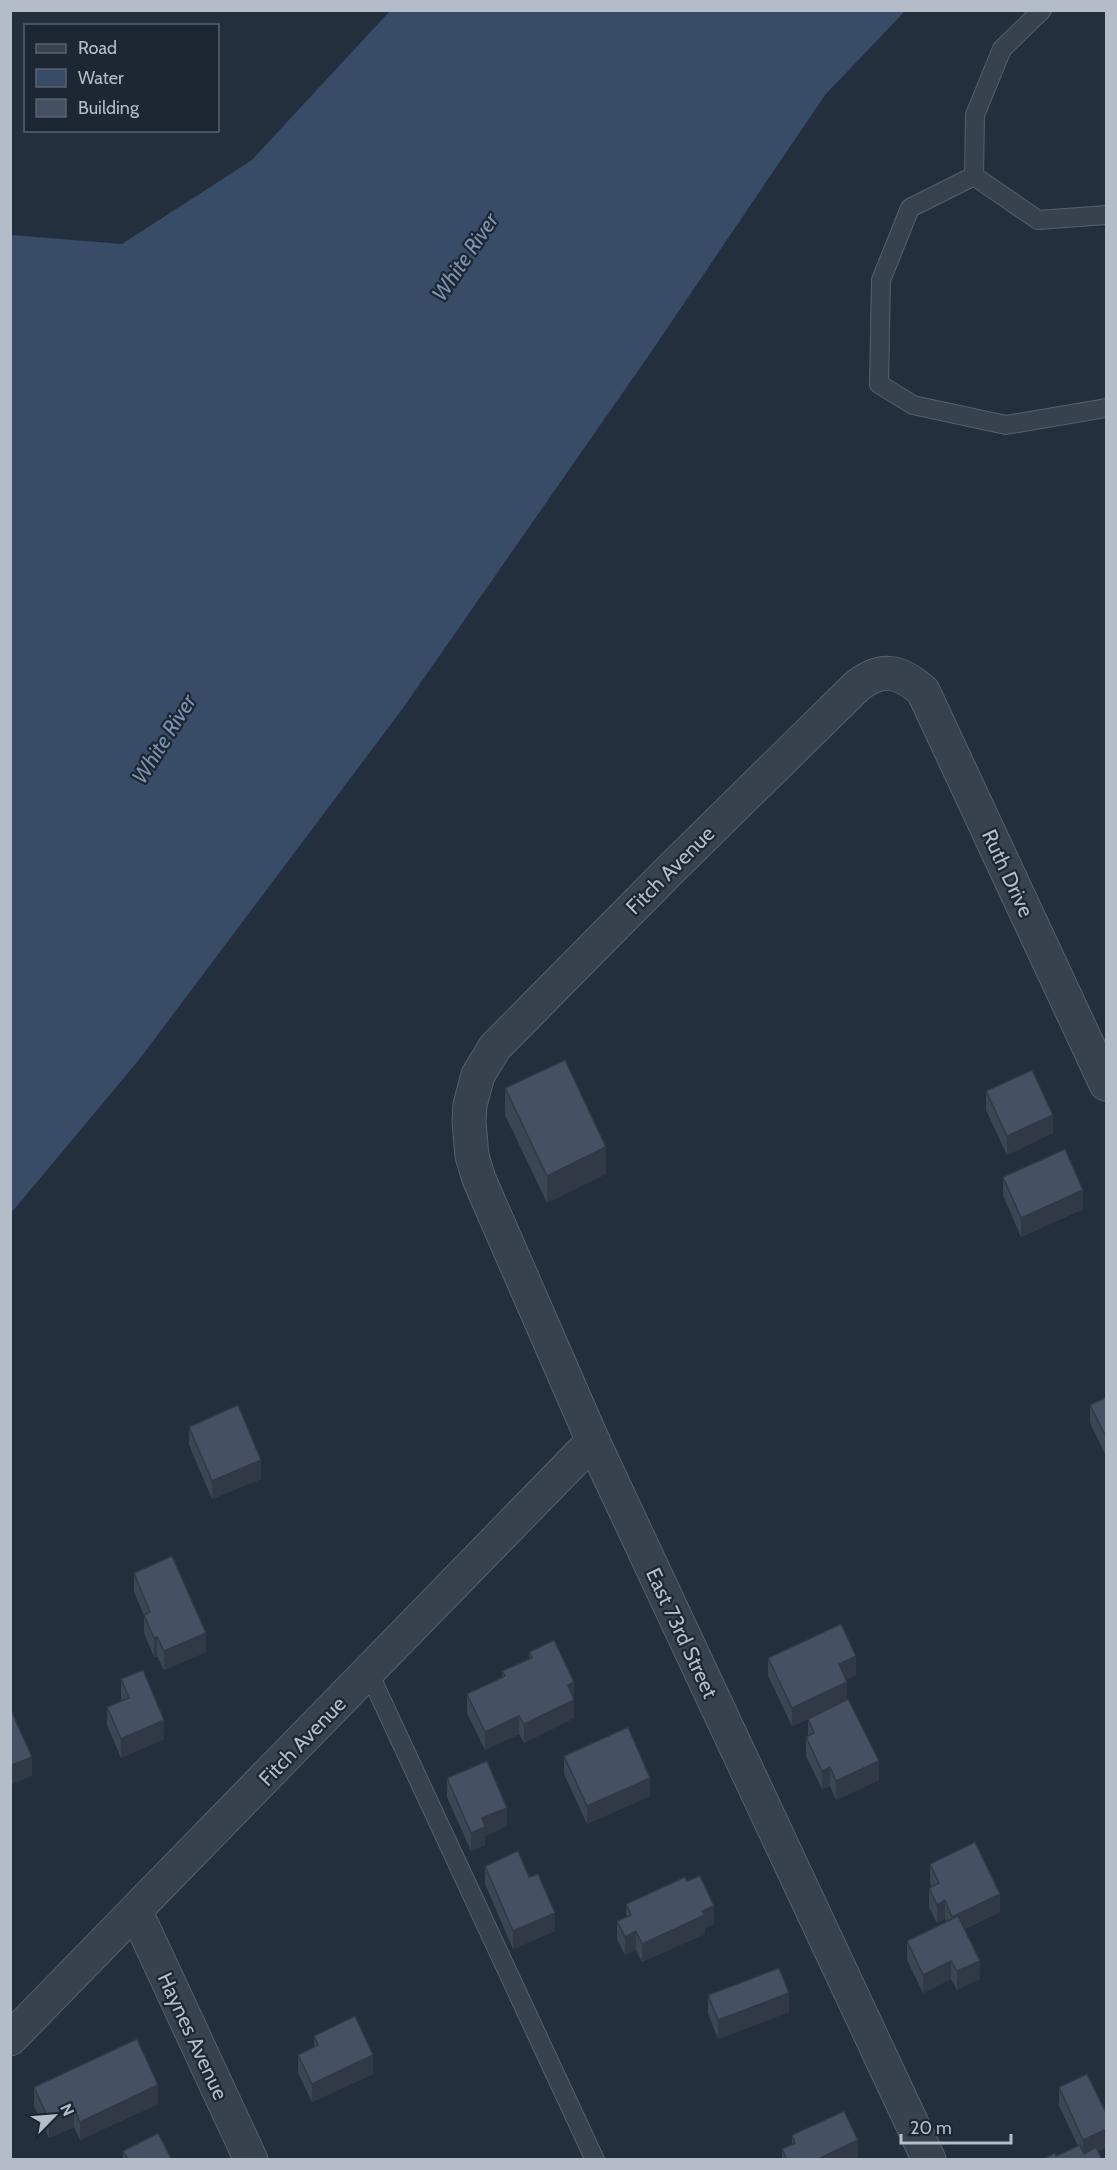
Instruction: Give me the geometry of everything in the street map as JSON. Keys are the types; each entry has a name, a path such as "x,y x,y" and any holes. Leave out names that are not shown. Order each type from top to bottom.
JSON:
{"street":[{"name":"Ruth Drive","path":"897,674 912,680 923,691 1107,1084"},
{"name":"Fitch Avenue","path":"472,1097 482,1065 495,1047 669,871 856,686 879,675 897,674"},
{"name":"East 73rd Street","path":"472,1097 469,1122 472,1156 479,1179 593,1441 929,2160"},
{"name":"Fitch Avenue","path":"10,2039 593,1441"},
{"name":"Haynes Avenue","path":"135,1912 251,2160"}],"lane":[{"path":"974,176 975,115 1002,49 1041,10"},
{"path":"974,176 1038,220 1107,215"},
{"path":"974,176 910,208 881,280 879,384 913,405 1006,425 1107,408"},
{"path":"369,1673 595,2160"}],"water":[{"name":"White River","path":"390,11 905,11 825,95 649,355 403,708 138,1061 11,1213 11,235 122,244 252,160"}],"building":[{"path":"565,1060 606,1147 547,1176 505,1088"},
{"path":"1032,1070 1053,1115 1007,1136 986,1091"},
{"path":"1065,1149 1083,1190 1021,1218 1003,1177"},
{"path":"1107,1397 1107,1439 1090,1405"},
{"path":"238,1405 261,1460 212,1481 189,1427"},
{"path":"172,1556 206,1633 164,1651 157,1637 154,1638 144,1615 150,1612 134,1573"},
{"path":"841,1624 856,1656 839,1664 847,1682 792,1708 768,1658"},
{"path":"554,1640 574,1682 568,1685 574,1700 524,1724 519,1716 485,1732 467,1694 505,1676 502,1671 532,1658 529,1652"},
{"path":"143,1670 164,1720 121,1739 107,1707 129,1698 121,1679"},
{"path":"848,1699 879,1761 836,1781 830,1767 822,1771 806,1737 814,1733 808,1719"},
{"path":"10,1708 32,1757 10,1766"},
{"path":"628,1727 650,1778 587,1806 564,1756"},
{"path":"487,1761 507,1808 482,1818 485,1827 471,1833 447,1778"},
{"path":"975,1842 1000,1894 952,1917 945,1900 937,1905 929,1888 939,1883 930,1864"},
{"path":"518,1851 529,1877 538,1874 555,1913 513,1931 485,1866"},
{"path":"700,1876 714,1906 702,1911 705,1915 642,1944 636,1931 625,1937 617,1921 631,1915 626,1904 685,1877 687,1881"},
{"path":"958,1916 980,1961 957,1971 951,1961 923,1975 907,1941"},
{"path":"779,1968 789,1993 718,2020 708,1995"},
{"path":"355,2016 373,2055 312,2084 298,2055 318,2045 314,2036"},
{"path":"137,2039 158,2085 80,2122 74,2108 49,2120 34,2087"},
{"path":"1087,2074 1107,2115 1107,2129 1083,2140 1059,2087"},
{"path":"844,2111 858,2140 816,2160 787,2160 782,2149 795,2143 792,2135"},
{"path":"158,2133 172,2160 128,2160 123,2151"},
{"path":"1080,2145 1084,2154 1096,2147 1102,2160 1041,2160 1055,2153 1056,2156"}]}
